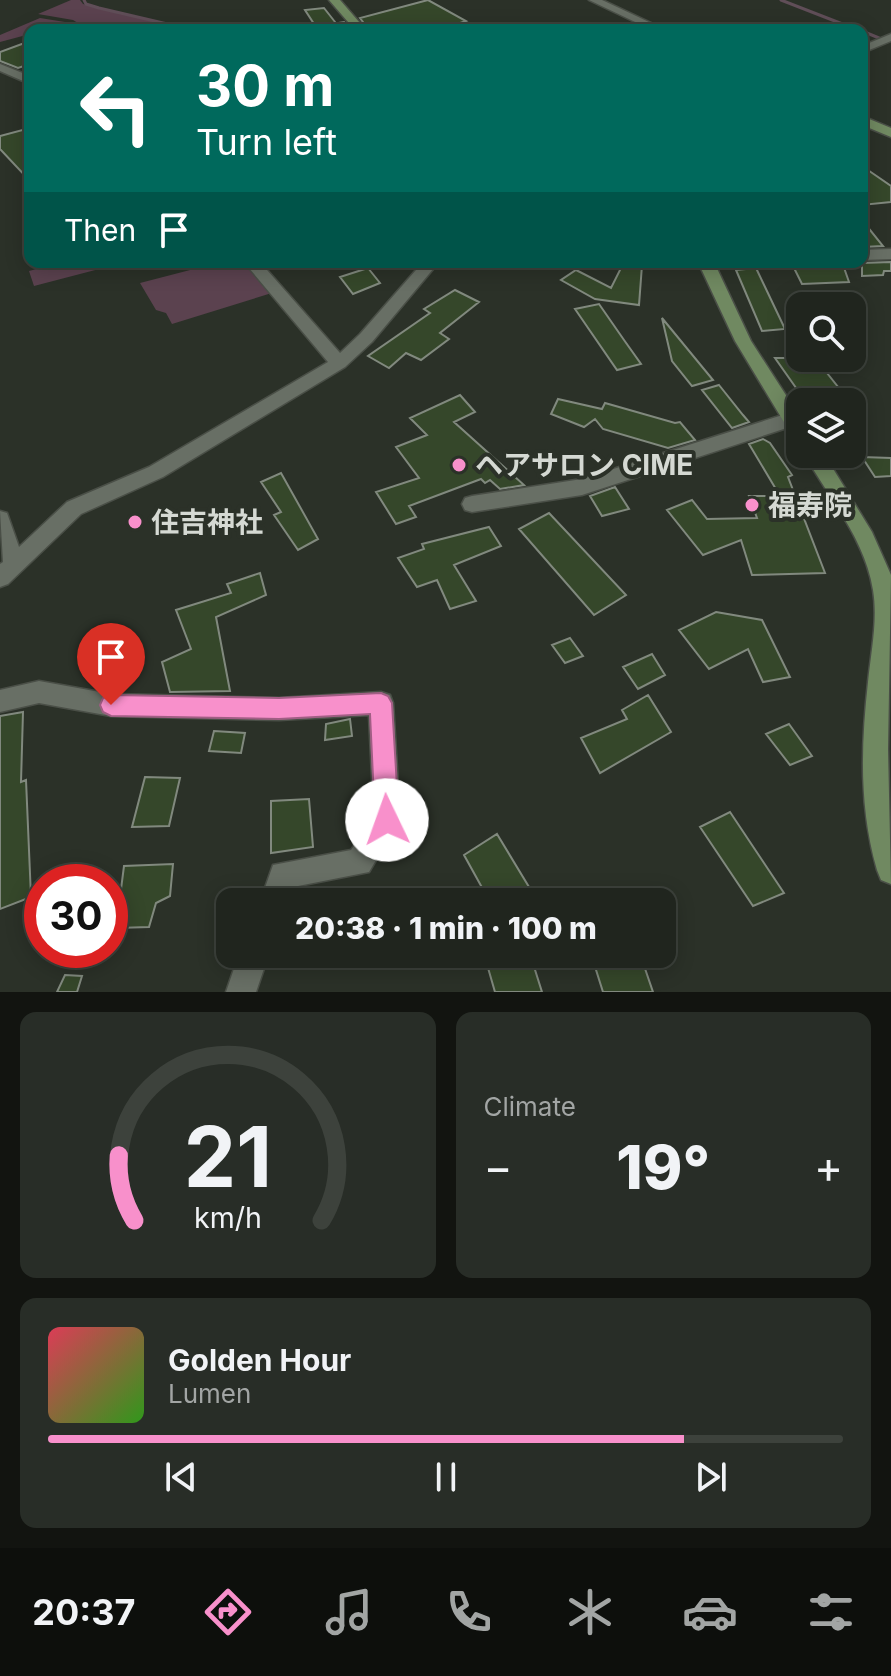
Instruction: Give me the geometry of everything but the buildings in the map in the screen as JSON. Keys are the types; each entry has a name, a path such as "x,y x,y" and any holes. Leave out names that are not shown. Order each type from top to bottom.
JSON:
{"street":[{"path":"334,0 356,24"},
{"path":"594,0 648,24"},
{"path":"868,47 891,37"},
{"path":"0,67 24,77"},
{"path":"868,123 891,133"},
{"path":"868,255 891,254"},
{"path":"257,268 339,363"},
{"path":"7,571 74,508 156,472 339,363 366,338 426,268"},
{"path":"708,268 743,341 786,409"},
{"path":"472,504 582,487 786,428"},
{"path":"823,468 861,531 887,587 874,749 879,808 891,870"},
{"path":"0,519 7,571"},
{"path":"0,701 39,692 111,705 279,709 381,703 387,820 359,862 283,875 279,888"},
{"path":"241,992 249,968"}],"shaded area":[{"path":"71,0 80,0 83,4 167,23 80,24 38,14"},
{"path":"40,18 69,24 26,24"},
{"path":"24,25 24,36 0,42 0,35"},
{"path":"40,268 103,268 34,286 29,271"},
{"path":"198,268 253,268 275,292 172,324 166,313 156,310 140,283"}],"waterway":[{"path":"84,0 86,4 99,8 167,24"},
{"path":"781,0 843,24"},
{"path":"868,33 879,38"}],"place":[{"name":"ヘアサロン CIME","path":"459,465"},
{"name":"福寿院","path":"752,505"},
{"name":"住吉神社","path":"135,522"}],"route":[{"path":"111,705 279,709 381,703 387,820"}]}
